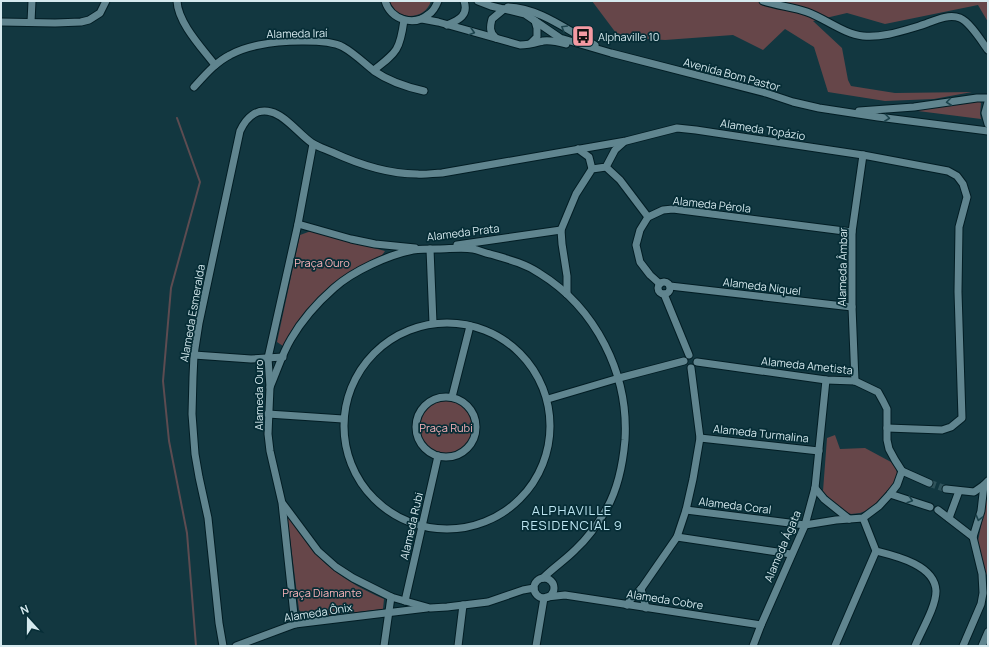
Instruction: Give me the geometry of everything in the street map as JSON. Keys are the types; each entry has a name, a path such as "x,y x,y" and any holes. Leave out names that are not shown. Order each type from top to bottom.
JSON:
{"street":[{"path":"31,22 32,1"},
{"path":"1,22 81,22 89,20 100,13 106,1"},
{"path":"176,1 183,22 215,65"},
{"path":"374,70 396,52 402,37 404,20 396,17 390,12 385,1"},
{"path":"422,19 429,15 435,8 438,1"},
{"path":"447,25 456,21 465,13 466,6 464,1"},
{"name":"Avenida Bom Pastor","path":"478,1 491,6 525,14 560,38 611,53 766,93 793,102 819,108 878,117 988,131"},
{"path":"763,1 806,11 854,34 862,36 888,34 940,19 953,17 961,18 967,23 988,50"},
{"name":"Avenida Bom Pastor","path":"491,6 527,10 548,19 611,53"},
{"path":"496,38 492,35 490,30 492,19 504,9"},
{"name":"Avenida Bom Pastor","path":"404,20 410,21 422,19 527,45 545,41 554,41 585,50 611,53"},
{"path":"527,45 537,37 537,28 534,20"},
{"name":"Alameda Iraí","path":"194,87 215,65 229,55 242,50 259,45 316,42 332,43 344,48 385,78 403,86 424,91"},
{"name":"Avenida Bom Pastor","path":"849,112 988,98"},
{"path":"988,102 985,112 988,124"},
{"name":"Alameda Topázio","path":"258,112 272,112 280,116 313,144 368,166 394,172 418,174 442,173 593,146 614,146 626,141 677,128 863,155 948,171 957,176 963,184 967,197 959,235 958,292 962,418 951,427 942,430 887,428"},
{"name":"Alameda Esmeralda","path":"223,646 219,623 208,518 195,454 192,414 194,355 240,131 247,119 258,112"},
{"name":"Alameda Ouro","path":"295,624 282,503 270,451 268,434 270,387 268,358 298,224 313,144"},
{"path":"567,294 567,276 561,230 576,194 592,169 589,157 593,146"},
{"path":"606,168 614,146"},
{"path":"578,149 589,157"},
{"name":"Alameda Âmbar","path":"855,380 852,307 852,232 863,155"},
{"path":"592,169 606,168 620,180 648,217 640,230 636,245 640,262 650,275 660,284"},
{"name":"Alameda Pérola","path":"648,217 663,210 673,209 852,232"},
{"name":"Alameda Prata","path":"298,224 350,239 375,244 430,249 561,230"},
{"path":"488,254 489,240"},
{"path":"430,249 433,323"},
{"path":"270,387 291,339 319,302 335,287 354,274 384,259 414,250 472,249 515,261 539,272 567,294 587,315 611,356 619,378 624,407 625,430 623,457 616,485 608,506 596,526 576,550 543,578 540,578 534,585 536,594 546,597"},
{"path":"660,284 665,282 670,286 669,292 664,294"},
{"path":"660,284 658,286 659,292 664,294 689,355 694,356 697,362 692,368"},
{"name":"Alameda Niquel","path":"670,286 852,307"},
{"path":"433,323 470,326 489,331 514,346 534,370 548,400 551,414 551,437 546,457 537,476 525,494 512,506 495,518 473,526 449,530 422,529 400,518 384,507 369,492 359,478 349,458 344,437 343,419 348,397 353,382 363,367 377,350 391,338 412,328 433,323"},
{"path":"452,397 470,326"},
{"path":"194,355 251,359 283,357"},
{"path":"548,400 619,378 684,361 689,355"},
{"path":"684,361 686,366 692,368"},
{"name":"Alameda Ametista","path":"697,362 826,380 855,380 878,392 887,409 887,440 889,448 895,460 902,469"},
{"path":"627,605 641,589 677,537 686,510 700,438 692,368"},
{"name":"Alameda Ágata","path":"753,646 760,625 805,525 815,488 826,380"},
{"path":"452,397 462,401 473,414 476,422 476,431 474,439 463,452 455,456 438,456 429,452 422,446 417,438 416,419 420,411 435,399 452,397"},
{"path":"268,414 343,419"},
{"name":"Alameda Turmalina","path":"700,438 819,451"},
{"name":"Alameda Rubi","path":"405,601 438,456"},
{"path":"835,646 876,550 863,518 879,506 890,494 897,485 902,469 929,483"},
{"path":"946,489 974,492 986,483"},
{"path":"963,646 981,604 982,574 973,537 981,511 986,483"},
{"path":"815,488 824,499 849,519"},
{"path":"949,518 959,491"},
{"path":"890,494 934,508 973,537"},
{"path":"282,503 318,551 336,567 353,578 391,596 430,608"},
{"name":"Alameda Coral","path":"686,510 805,525 836,520 863,518"},
{"path":"677,537 791,554"},
{"path":"876,550 918,565 931,576 936,590 934,604 914,646"},
{"path":"536,646 546,597 552,593 552,584 560,563"},
{"path":"982,574 988,580"},
{"path":"543,578 552,584"},
{"name":"Alameda Cobre","path":"552,584 565,595"},
{"name":"Alameda Ônix","path":"236,646 295,624 488,602 534,585"},
{"path":"641,589 646,608"},
{"name":"Alameda Cobre","path":"546,597 565,595 760,625"},
{"path":"384,646 391,596"},
{"path":"458,646 463,605"},
{"path":"982,646 988,632"}],"green space":[{"path":"389,1 431,1 428,8 423,12 410,16 397,12 392,8"},
{"path":"592,1 988,1 988,22 978,5 885,24 847,13 813,21 842,48 848,80 851,86 895,93 972,92 934,99 885,101 828,92 814,47 785,29 763,50 733,35 665,40 619,37"},
{"path":"979,101 981,103 981,119 918,111 921,108"},
{"name":"Praça Ouro","path":"311,231 385,251 380,258 349,274 326,291 306,311 283,346 277,342 300,235"},
{"name":"Praça Rubi","path":"446,398 457,400 470,411 473,416 475,427 473,438 462,451 457,454 446,456 435,454 422,443 419,438 417,427 419,416 430,403 435,400"},
{"path":"835,435 840,449 865,448 891,462 896,469 898,477 894,489 868,510 851,514 835,505 823,491 827,438"},
{"path":"988,491 988,575 985,574 978,541"},
{"name":"Praça Diamante","path":"287,514 325,563 338,574 351,582 384,599 383,609 307,618 299,610"}],"waterway":[{"path":"177,118 200,182 171,288 163,381 169,441 187,533 196,646"}],"tunnel":[{"path":"929,483 946,489"}],"place":[{"name":"Alphaville 10","path":"583,36"}],"district":[{"name":"ALPHAVILLE RESIDENCIAL 9","path":"572,518"}]}
